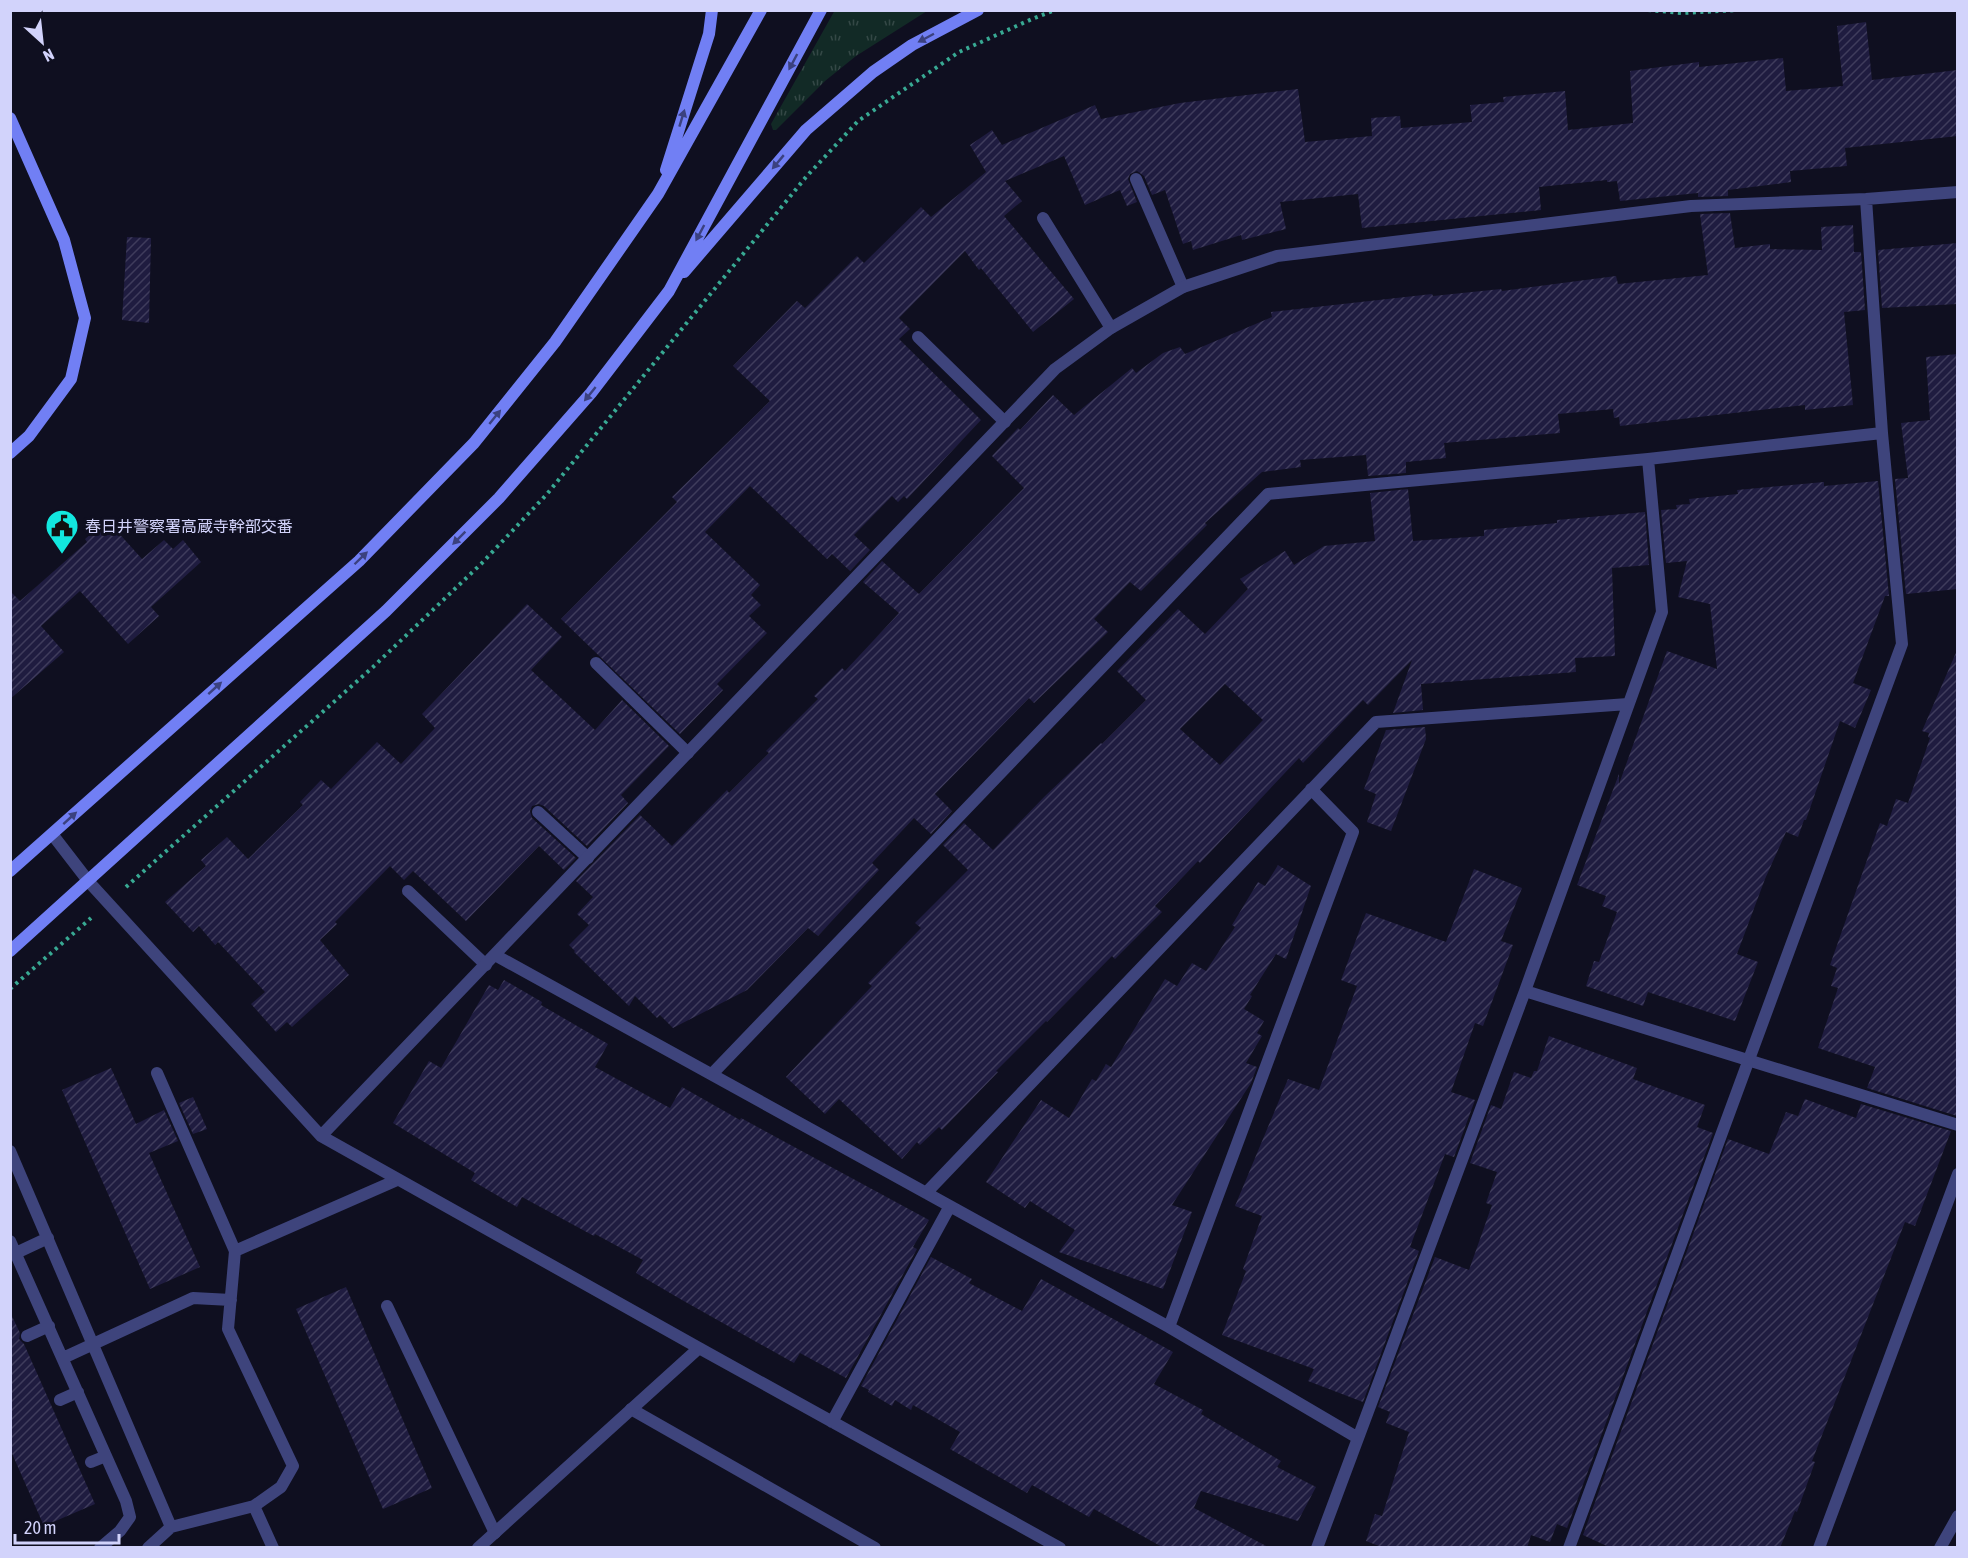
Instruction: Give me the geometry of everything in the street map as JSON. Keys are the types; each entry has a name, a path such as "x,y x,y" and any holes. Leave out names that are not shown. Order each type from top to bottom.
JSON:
{"street":[{"path":"658,194 709,34 712,10"},
{"path":"10,871 359,561 474,443 555,342 658,194 760,10"},
{"path":"669,291 821,10"},
{"path":"10,951 386,611 499,498 591,393 669,291 806,130 873,72 912,45 978,10"},
{"path":"10,118 64,240 85,318 71,379 29,436 10,453"},
{"path":"1136,179 1184,287"},
{"path":"321,1136 1055,369 1111,328 1184,287 1276,256 1691,206 1866,199 1958,192"},
{"path":"1569,1548 1902,644 1882,433 1866,199"},
{"path":"1043,218 1111,328"},
{"path":"918,337 1005,422"},
{"path":"712,1074 1268,494 1648,459 1882,433"},
{"path":"1317,1548 1525,991 1662,612 1648,459"},
{"path":"596,663 688,753"},
{"path":"926,1193 1376,722 1628,704"},
{"path":"1169,1327 1353,831 1311,789"},
{"path":"538,812 588,858"},
{"path":"52,834 88,882 321,1136 1060,1548"},
{"path":"408,891 486,965"},
{"path":"495,955 1169,1327 1358,1438"},
{"path":"1525,991 1958,1125"},
{"path":"148,1548 171,1527 254,1506 281,1487 293,1466 228,1329 236,1251 157,1073"},
{"path":"10,1151 171,1527"},
{"path":"1819,1548 1958,1174"},
{"path":"236,1251 397,1180"},
{"path":"832,1422 950,1206"},
{"path":"48,1238 14,1256 49,1326 126,1500 130,1517 120,1531 100,1548"},
{"path":"63,1359 193,1298 231,1300"},
{"path":"387,1306 495,1533"},
{"path":"27,1336 49,1326"},
{"path":"478,1548 699,1348"},
{"path":"60,1400 78,1392"},
{"path":"631,1409 875,1548"},
{"path":"91,1462 106,1456"},
{"path":"254,1506 273,1548"},
{"path":"1940,1548 1958,1516"}],"path":[{"path":"1648,10 1682,13 1739,10"}],"green space":[{"path":"835,10 927,11 856,56 825,81 776,130 773,130 771,124"}],"building":[{"path":"1866,22 1872,80 1958,70 1958,136 1845,148 1847,166 1790,171 1791,182 1728,190 1728,196 1698,197 1698,193 1620,201 1617,181 1607,182 1607,180 1539,187 1541,210 1362,228 1358,194 1280,202 1286,229 1242,240 1241,235 1193,250 1191,241 1183,244 1165,190 1152,195 1144,176 1137,171 1130,174 1128,179 1137,202 1127,206 1120,190 1085,205 1064,156 1005,181 1022,201 1004,216 1074,299 1033,332 965,251 899,318 910,329 899,339 981,420 907,499 904,496 898,502 892,496 854,535 870,550 850,571 832,554 827,559 750,486 705,532 760,585 751,595 761,605 749,616 767,633 717,684 723,690 680,734 561,619 677,502 672,497 770,401 733,366 797,301 805,308 857,256 864,263 921,207 931,217 986,172 970,145 992,130 1002,145 1095,105 1101,119 1180,103 1298,89 1305,142 1372,136 1371,118 1400,116 1401,128 1472,122 1470,105 1504,102 1503,97 1565,91 1568,130 1633,123 1630,71 1699,62 1699,67 1783,58 1786,91 1843,86 1837,26"},
{"path":"1730,213 1735,248 1770,244 1770,249 1822,250 1821,227 1853,225 1854,252 1861,252 1865,310 1844,312 1853,405 1805,410 1805,405 1620,426 1619,417 1614,418 1613,409 1558,414 1560,433 1444,443 1446,458 1406,462 1406,473 1368,476 1366,455 1300,460 1301,467 1262,472 1205,523 1207,525 1141,591 1130,582 1094,619 1108,632 1034,703 1029,698 935,794 952,811 931,834 914,818 872,863 879,870 818,936 808,928 747,990 673,1028 660,1015 657,1018 635,996 629,1006 569,945 589,925 577,914 593,897 576,881 640,815 672,846 727,790 729,793 769,753 766,751 818,699 814,696 842,668 845,671 899,613 863,582 882,561 919,594 1024,488 992,456 1053,395 1074,415 1132,368 1136,373 1163,353 1180,347 1185,354 1272,317 1271,312 1432,294 1433,296 1501,289 1502,291 1616,276 1618,284 1708,275 1700,214"},
{"path":"127,237 151,238 149,323 122,320"},
{"path":"1958,243 1958,304 1882,308 1878,250"},
{"path":"1958,354 1958,589 1906,594 1895,479 1908,478 1901,423 1930,420 1926,357"},
{"path":"1878,481 1889,596 1885,596 1853,683 1871,690 1855,728 1840,721 1798,837 1786,832 1765,879 1737,954 1758,962 1735,1021 1648,992 1643,1006 1586,986 1594,961 1599,962 1617,912 1602,906 1606,896 1577,885 1619,774 1619,784 1667,651 1717,669 1710,604 1678,597 1687,561 1666,563 1661,510 1677,509 1676,505 1690,504 1689,499 1738,494 1737,490 1824,482 1824,486"},
{"path":"1408,489 1413,541 1484,536 1484,530 1557,523 1557,520 1645,512 1649,565 1612,568 1615,656 1575,658 1576,672 1421,684 1423,710 1393,713 1412,660 1368,705 1363,700 1303,763 1299,758 1200,863 1198,861 1155,906 1162,912 1115,959 1112,956 1046,1021 942,1130 939,1127 920,1145 917,1142 902,1159 839,1099 825,1114 786,1077 872,986 868,983 921,928 915,923 968,870 943,845 964,823 993,850 1045,796 1146,700 1117,671 1178,609 1205,634 1248,589 1240,579 1285,551 1294,565 1324,546 1375,541 1370,493","holes":["1225,684 1263,720 1220,765 1180,729"]},
{"path":"107,520 142,559 164,540 173,549 183,540 201,562 151,607 159,616 128,644 80,591 41,626 64,652 10,699 10,591 20,601 87,542 85,539"},
{"path":"527,604 562,637 531,670 595,730 622,700 669,746 621,795 628,803 587,846 544,806 539,804 532,806 530,811 532,818 576,858 564,870 539,846 466,921 413,871 404,880 390,866 320,940 349,975 292,1027 287,1022 276,1032 251,1004 265,992 218,942 215,945 199,926 193,932 165,902 206,866 201,860 227,837 248,859 303,805 300,802 321,780 331,789 377,742 401,764 435,728 422,714"},
{"path":"1958,648 1957,1116 1867,1088 1875,1067 1818,1048 1838,988 1831,986 1837,968 1830,965 1880,823 1887,826 1896,799 1908,803 1930,738 1929,733 1922,731"},
{"path":"1425,727 1426,739 1391,831 1367,822 1376,794 1364,789 1386,730"},
{"path":"1278,865 1311,886 1286,959 1276,954 1250,995 1252,996 1244,1009 1264,1021 1257,1033 1262,1036 1246,1063 1257,1067 1251,1083 1172,1205 1192,1212 1163,1289 1059,1252 1075,1230 1030,1201 1025,1208 986,1182 1041,1100 1069,1118 1092,1079 1096,1081 1106,1064 1111,1067 1165,979 1177,986 1192,963 1206,971 1235,927 1232,925 1258,882 1265,886"},
{"path":"1474,869 1522,888 1501,941 1513,945 1483,1026 1475,1023 1451,1092 1475,1100 1454,1157 1445,1154 1410,1247 1419,1251 1363,1402 1308,1381 1314,1369 1222,1335 1246,1271 1243,1269 1262,1216 1235,1206 1288,1079 1319,1090 1357,986 1341,980 1366,913 1446,942"},
{"path":"504,980 542,1002 541,1005 608,1044 595,1067 670,1108 682,1087 929,1220 913,1247 917,1249 846,1378 800,1353 794,1363 682,1300 636,1273 643,1260 522,1197 517,1207 471,1180 475,1173 393,1123 429,1061 441,1068 489,985 498,990"},
{"path":"1549,1036 1637,1068 1633,1079 1705,1105 1697,1127 1713,1133 1567,1528 1557,1524 1550,1542 1531,1535 1527,1548 1384,1548 1366,1541 1375,1514 1382,1516 1409,1432 1386,1423 1390,1412 1378,1407 1435,1257 1469,1270 1492,1205 1486,1203 1497,1172 1470,1163 1491,1105 1501,1109 1514,1072 1531,1078 1534,1071 1537,1071"},
{"path":"111,1068 136,1124 164,1110 178,1141 149,1153 200,1267 150,1289 62,1090"},
{"path":"193,1097 207,1129 193,1134 179,1103"},
{"path":"1805,1099 1856,1118 1861,1104 1951,1131 1915,1226 1905,1222 1812,1461 1815,1462 1797,1512 1795,1511 1780,1548 1611,1548 1583,1535 1728,1139 1769,1154 1786,1112 1798,1116"},
{"path":"931,1257 972,1279 969,1283 1022,1311 1041,1279 1173,1352 1154,1384 1203,1410 1201,1414 1281,1461 1277,1467 1316,1487 1298,1521 1201,1491 1194,1508 1270,1548 1164,1548 1094,1509 1089,1517 1032,1485 1027,1493 950,1449 960,1432 913,1405 911,1410 895,1400 892,1406 868,1392 869,1390 861,1386"},
{"path":"346,1287 432,1488 383,1509 296,1309"},
{"path":"10,1312 20,1333 19,1339 24,1344 95,1504 44,1526 10,1449"}],"place":[{"name":"春日井警察署高蔵寺幹部交番","path":"62,555"}]}
